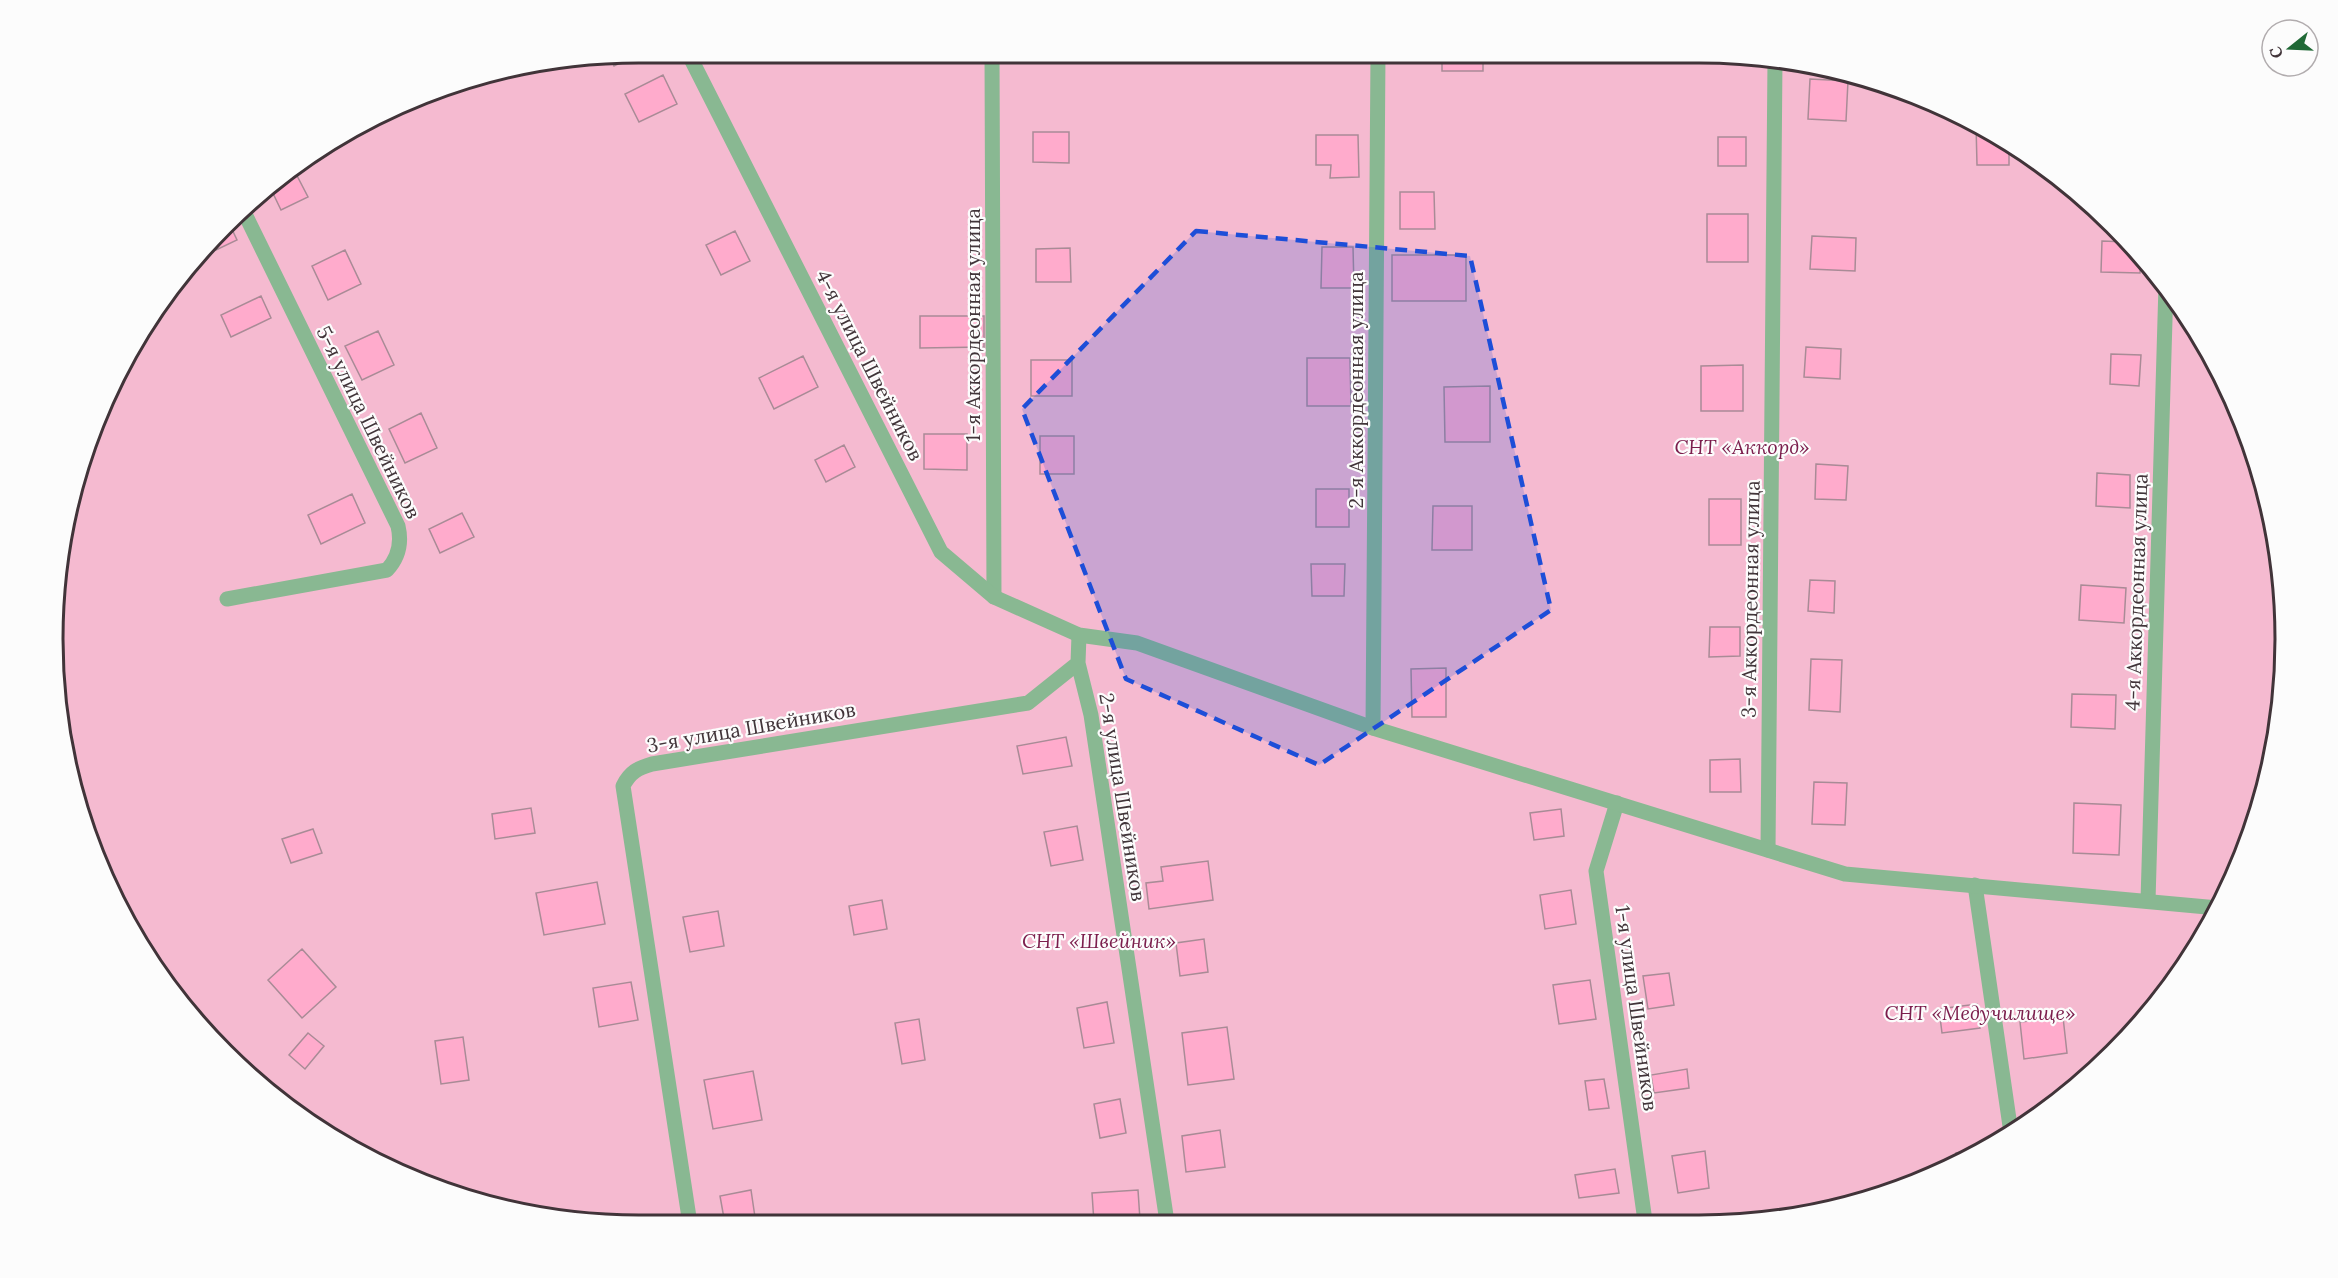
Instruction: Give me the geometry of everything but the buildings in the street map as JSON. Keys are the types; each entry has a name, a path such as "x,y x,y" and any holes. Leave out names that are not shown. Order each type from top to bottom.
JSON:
{"street":[{"name":"4-я улица Швейников","path":"694,63 941,552 994,597 1079,635 1137,643 1373,728 1845,874 2209,907"},
{"name":"1-я Аккордеонная улица","path":"992,63 994,597"},
{"name":"2-я Аккордеонная улица","path":"1373,728 1378,63"},
{"name":"3-я Аккордеонная улица","path":"1768,850 1775,68"},
{"name":"5-я улица Швейников","path":"227,599 387,570 396,560 400,544 398,526 247,218"},
{"name":"4-я Аккордеонная улица","path":"2148,902 2166,301"},
{"path":"1077,663 1079,635"},
{"name":"2-я улица Швейников","path":"1077,663 1091,715 1166,1215"},
{"name":"3-я улица Швейников","path":"689,1215 623,786 628,776 638,768 652,764 1028,702 1077,663"},
{"name":"1-я улица Швейников","path":"1617,803 1596,871 1644,1215"},
{"path":"1975,885 2010,1124"}],"highlighted area":[{"path":"1196,231 1470,256 1551,610 1319,765 1126,679 1022,409"}],"green space":[{"path":"601,64 1737,64 1811,74 1848,83 1884,94 1954,122 2019,160 2050,182 2079,206 2132,259 2156,288 2198,351 2216,384 2244,454 2264,527 2270,564 2274,601 2274,677 2264,751 2255,788 2244,824 2216,894 2178,959 2156,990 2106,1046 2050,1096 1987,1138 1919,1171 1848,1195 1774,1210 1699,1215 601,1214 527,1204 490,1195 454,1184 384,1156 319,1118 288,1096 232,1046 182,990 140,927 122,894 94,824 83,788 68,714 64,677 64,601 74,527 94,454 107,419 140,351 182,288 206,259 259,206 288,182 351,140 419,107 490,83 527,74"}],"park label":[{"name":"СНТ «Аккорд»","path":"1742,446"},
{"name":"СНТ «Швейник»","path":"1099,940"},
{"name":"СНТ «Медучилище»","path":"1980,1012"}]}
